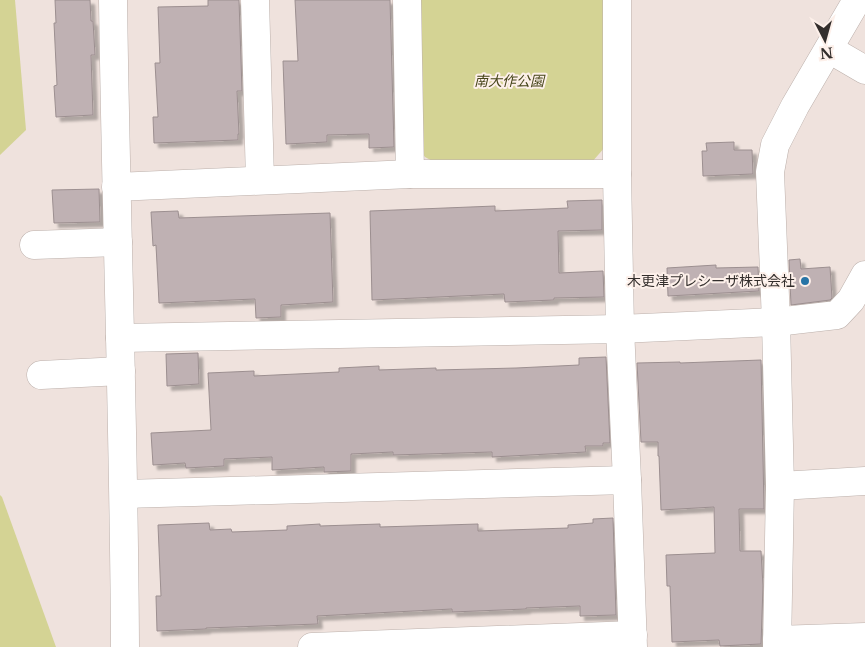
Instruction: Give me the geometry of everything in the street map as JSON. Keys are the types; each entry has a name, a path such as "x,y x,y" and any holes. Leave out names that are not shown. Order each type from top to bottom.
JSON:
{"street":[{"path":"113,0 124,494 125,647"},
{"path":"254,0 260,180"},
{"path":"407,0 410,174"},
{"path":"312,647 633,641 620,329 617,174 617,0"},
{"path":"857,0 773,144 770,172 780,486 777,644 865,637"},
{"path":"828,49 865,70"},
{"path":"116,187 410,174 617,174"},
{"path":"34,245 118,242"},
{"path":"120,338 620,329 776,322 836,315 851,300 865,275"},
{"path":"41,375 121,371"},
{"path":"124,494 627,480"},
{"path":"780,486 865,481"}],"green space":[{"path":"0,0 15,0 26,130 0,155"},
{"name":"南大作公園","path":"420,0 603,0 605,147 592,162 438,164 425,157 421,151"},
{"path":"0,495 2,497 56,647 0,647"}],"building":[{"path":"55,0 90,0 95,55 91,55 93,115 56,117 54,86 57,85 54,23 56,23"},
{"path":"208,0 239,0 242,91 237,91 238,140 154,143 153,117 158,117 155,63 160,63 158,7 208,6"},
{"path":"295,0 390,0 394,147 369,148 369,134 327,135 327,142 286,144 283,61 298,61"},
{"path":"734,142 734,150 752,150 753,174 703,176 702,151 707,151 706,143"},
{"path":"99,189 100,222 54,223 52,190"},
{"path":"602,200 602,230 558,231 559,273 603,271 604,297 554,298 554,300 505,302 504,294 372,300 370,211 495,206 495,211 568,208 567,201"},
{"path":"178,211 179,218 330,213 333,302 281,305 281,317 256,318 255,299 159,303 156,245 153,246 151,212"},
{"name":"木更津プレシーザ株式会社","path":"800,259 801,269 830,267 832,298 830,300 791,305 789,260"},
{"path":"716,265 716,268 758,267 759,291 668,296 667,268"},
{"path":"198,353 199,384 167,386 166,354"},
{"path":"606,357 610,443 603,443 603,446 585,446 586,452 492,457 492,452 393,455 393,452 351,454 351,471 324,472 324,467 272,470 272,457 224,459 224,466 186,468 185,463 153,465 151,433 211,430 208,373 254,371 254,376 339,372 339,368 379,366 379,370 516,368 579,365 579,358"},
{"path":"761,360 764,509 739,509 740,551 761,551 763,586 761,644 720,646 719,640 672,642 670,586 667,586 666,555 715,553 714,507 661,510 658,442 641,442 637,363"},
{"path":"613,518 616,615 580,616 580,606 452,612 452,609 317,616 318,624 157,631 156,596 161,596 158,525 209,523 210,530 231,529 232,532 287,530 287,526 320,524 320,526 380,524 380,527 478,524 478,531 568,528 568,525 593,523 593,519"}],"place":[{"name":"木更津プレシーザ株式会社","path":"805,281"}]}
